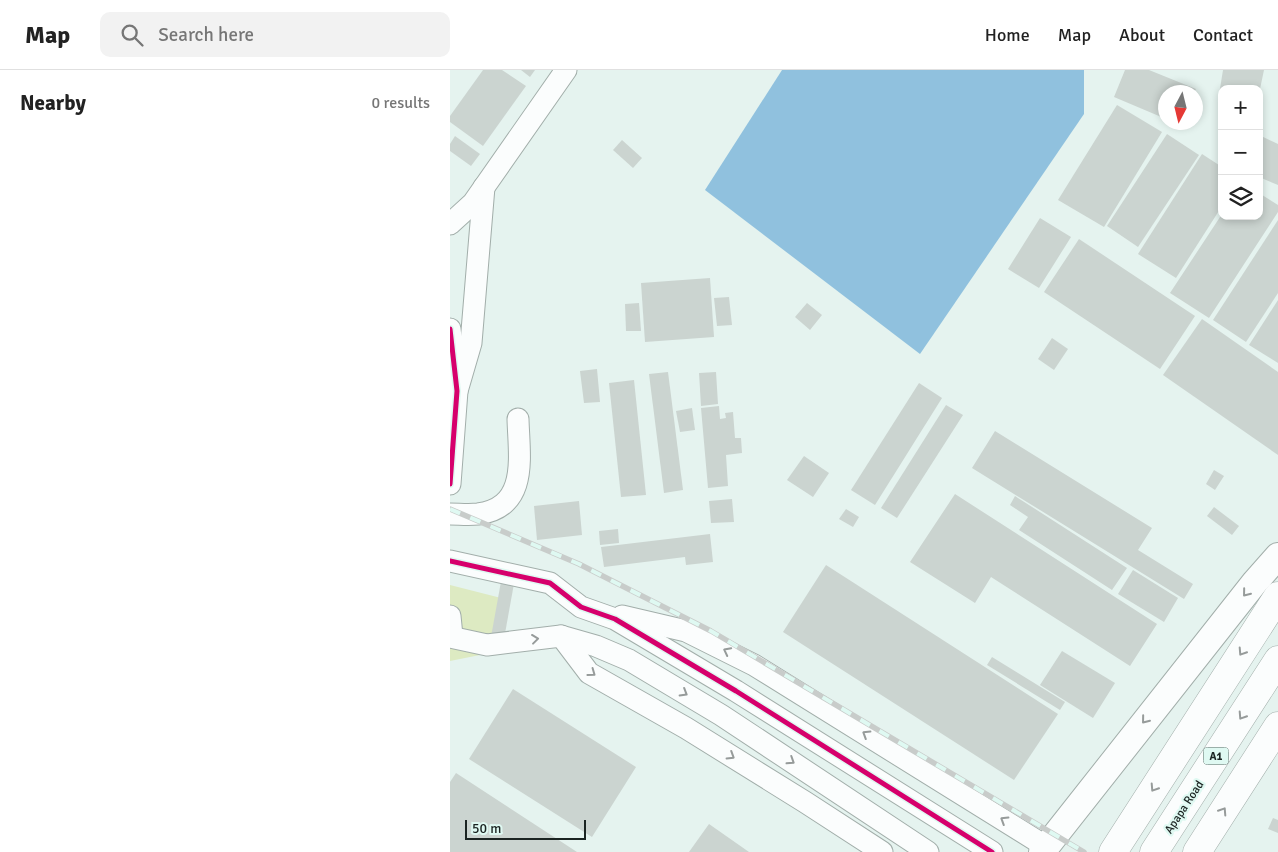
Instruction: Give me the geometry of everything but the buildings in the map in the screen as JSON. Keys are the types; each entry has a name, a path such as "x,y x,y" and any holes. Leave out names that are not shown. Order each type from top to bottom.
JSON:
{"highway":[{"path":"1113,852 1278,596"},
{"name":"Apapa Road","path":"1154,852 1278,660"},
{"path":"1196,852 1278,726"}],"main road":[{"path":"1044,849 1255,582 1278,556"}],"street":[{"path":"450,224 473,203 566,70"},
{"path":"456,391 470,343 484,187"},
{"path":"450,328 456,391 455,435 450,484"},
{"path":"450,514 477,514 496,510 513,494 519,479 518,419"},
{"path":"450,561 550,583 581,607 615,619 736,691 992,852"},
{"path":"581,607 686,631 754,665 1044,849"},
{"path":"451,630 487,645 561,636 596,646 629,660 721,715 928,852"},
{"path":"561,636 589,672 686,728 882,852"}],"green space":[{"path":"450,585 509,600 490,653 450,661"}],"water":[{"path":"782,70 1084,70 1084,114 920,354 705,190"}],"railway":[{"path":"450,509 579,564 711,631 1084,852"}],"cycle path":[{"path":"450,329 457,391 450,484"},
{"path":"450,561 550,583 581,607 615,619 736,691 992,852"}]}
